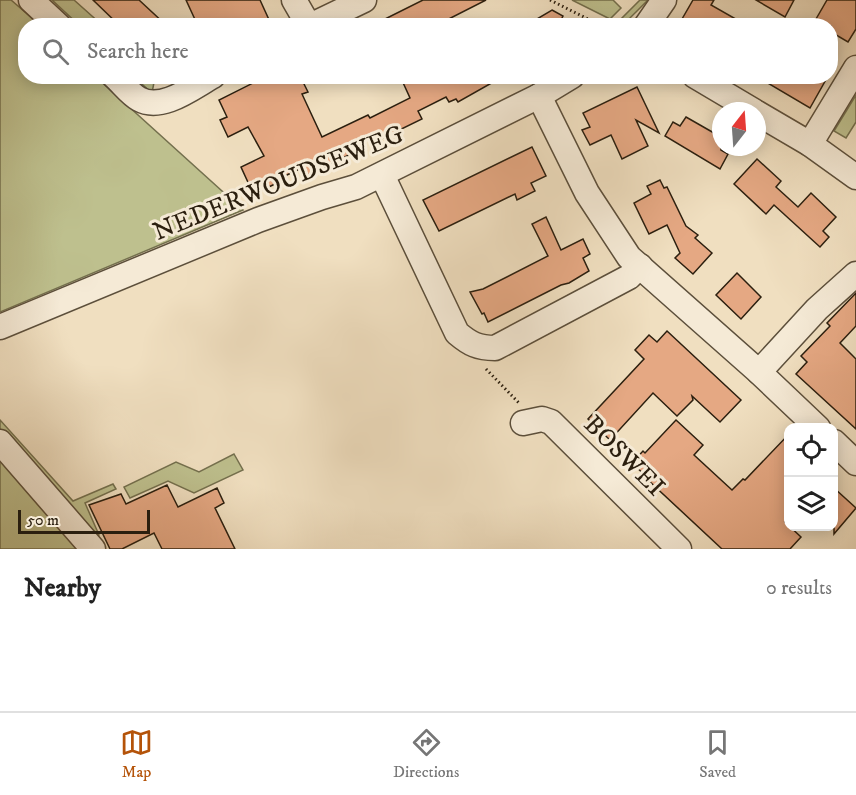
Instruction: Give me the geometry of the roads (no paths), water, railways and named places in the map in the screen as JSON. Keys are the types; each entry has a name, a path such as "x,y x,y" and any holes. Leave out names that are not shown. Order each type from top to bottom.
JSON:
{"street":[{"path":"31,0 50,18"},
{"path":"294,0 305,18"},
{"path":"327,18 364,0"},
{"path":"652,18 664,0"},
{"path":"810,144 856,68"},
{"path":"123,84 139,99 154,103 167,101 198,84"},
{"name":"NEDERWOUDSEWEG","path":"0,327 258,220 356,187 559,84"},
{"path":"709,84 739,102"},
{"path":"539,96 587,193 629,257 759,372 813,423"},
{"path":"766,118 810,144 856,177"},
{"path":"382,175 457,333 470,345 495,348 629,277 640,266"},
{"path":"759,372 817,309 856,274"},
{"name":"BOSWEI","path":"529,421 542,418 551,422 679,549"},
{"path":"0,442 93,549"},
{"path":"838,446 856,464"}]}
